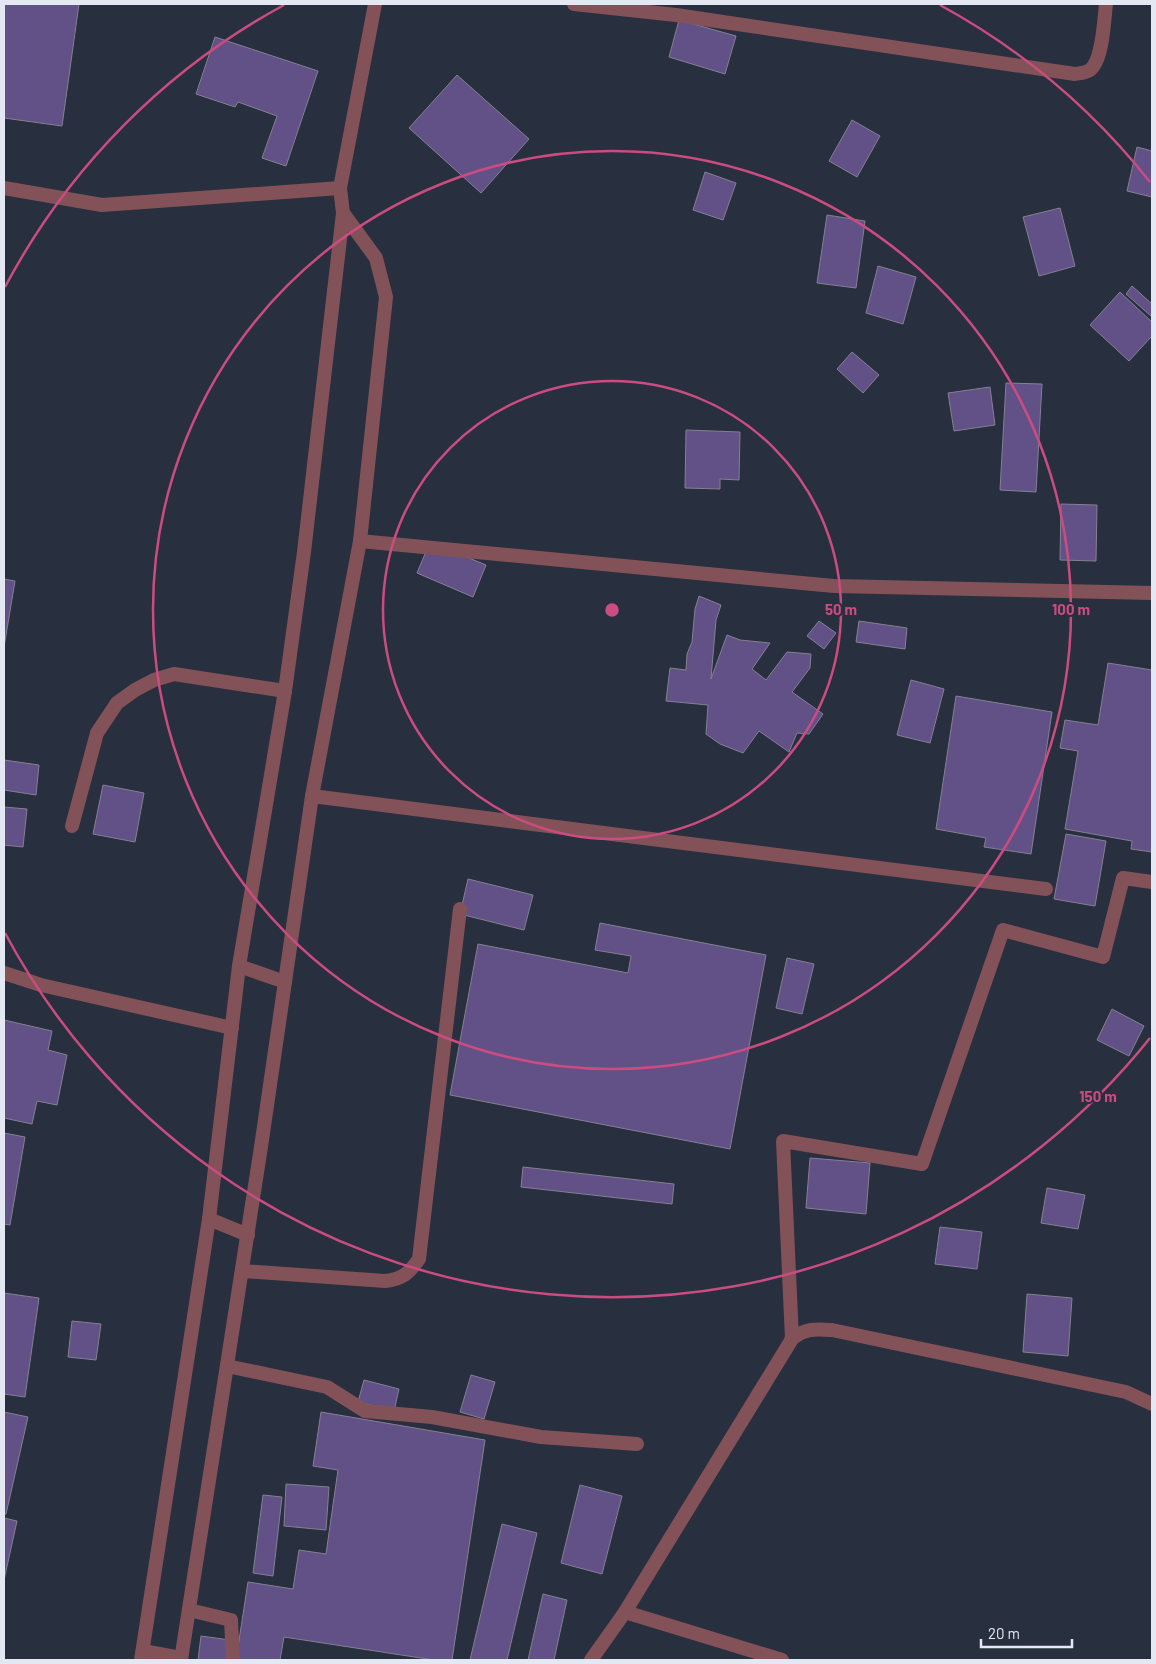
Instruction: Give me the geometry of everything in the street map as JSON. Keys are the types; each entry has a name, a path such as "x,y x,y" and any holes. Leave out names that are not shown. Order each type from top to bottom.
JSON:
{"street":[{"path":"343,212 376,258 386,296 360,542 312,796 248,1235 181,1659 142,1656 209,1219 239,966 285,691 304,552 343,212 340,188 375,4"},
{"path":"574,4 676,14 1075,74 1088,72 1094,65 1099,53 1106,4"},
{"path":"4,188 102,205 340,188"},
{"path":"360,542 834,586 1152,593"},
{"path":"72,826 97,734 117,702 135,690 154,680 174,674 285,691"},
{"path":"312,796 1046,889"},
{"path":"792,1339 784,1141 922,1164 1003,930 1103,957 1123,878 1152,882"},
{"path":"242,1271 385,1281 398,1280 408,1274 419,1259 460,909"},
{"path":"239,966 285,982"},
{"path":"4,973 41,985 232,1028"},
{"path":"209,1219 248,1235"},
{"path":"591,1660 625,1612 792,1339 801,1332 814,1328 832,1330 1116,1390 1152,1404"},
{"path":"227,1366 327,1387 365,1411 432,1417 541,1437 638,1444"},
{"path":"189,1610 231,1620 233,1660"},
{"path":"625,1612 782,1660"}],"building":[{"path":"4,4 79,4 62,126 4,118"},
{"path":"679,20 736,36 725,74 669,57"},
{"path":"215,37 318,71 286,166 262,158 277,116 238,102 235,107 196,94"},
{"path":"457,75 529,139 481,193 409,128"},
{"path":"852,120 880,136 857,177 829,161"},
{"path":"1137,147 1152,151 1152,197 1127,191"},
{"path":"705,172 736,183 723,220 693,210"},
{"path":"1060,208 1075,266 1039,276 1023,217"},
{"path":"827,215 865,221 856,288 817,283"},
{"path":"878,266 916,277 903,324 866,313"},
{"path":"1132,286 1152,304 1152,317 1126,294"},
{"path":"1120,292 1152,322 1152,336 1129,361 1090,325"},
{"path":"852,352 879,375 863,393 837,369"},
{"path":"1006,383 1042,384 1036,492 1000,490"},
{"path":"990,387 995,425 954,431 948,393"},
{"path":"686,430 740,432 739,480 720,479 720,489 685,488"},
{"path":"1061,504 1097,505 1096,561 1060,560"},
{"path":"430,542 486,565 473,597 417,573"},
{"path":"4,579 15,581 4,647"},
{"path":"699,596 721,605 716,620 711,679 727,635 740,640 770,643 752,669 766,680 787,652 811,654 810,668 792,692 823,714 809,734 797,733 789,752 759,731 743,753 720,744 706,734 708,705 666,701 670,668 686,670 687,654 692,642 695,609"},
{"path":"819,621 836,633 824,649 807,636"},
{"path":"859,621 907,628 905,649 856,642"},
{"path":"1108,663 1152,670 1152,852 1131,849 1132,841 1065,829 1078,751 1060,748 1065,720 1098,725"},
{"path":"911,680 944,689 930,743 897,735"},
{"path":"956,696 1052,712 1031,854 984,847 986,838 936,829"},
{"path":"4,760 39,765 36,795 4,790"},
{"path":"103,785 144,793 135,842 93,834"},
{"path":"4,807 27,809 23,847 4,845"},
{"path":"1066,834 1106,841 1095,906 1054,899"},
{"path":"468,879 533,895 524,930 460,914"},
{"path":"600,923 766,955 730,1149 450,1095 478,944 628,973 631,956 595,950"},
{"path":"787,958 814,964 802,1014 776,1008"},
{"path":"1112,1009 1144,1026 1129,1056 1097,1040"},
{"path":"4,1020 52,1031 48,1050 67,1055 57,1105 37,1101 32,1124 4,1118"},
{"path":"4,1133 25,1137 10,1225 4,1224"},
{"path":"810,1158 870,1163 866,1214 806,1208"},
{"path":"523,1167 674,1184 672,1204 521,1187"},
{"path":"1047,1188 1085,1195 1078,1229 1041,1223"},
{"path":"940,1227 982,1232 977,1269 935,1264"},
{"path":"4,1293 39,1298 25,1397 4,1394"},
{"path":"1027,1294 1072,1298 1068,1356 1023,1352"},
{"path":"72,1321 101,1324 96,1360 68,1357"},
{"path":"471,1375 495,1382 484,1419 460,1412"},
{"path":"364,1380 399,1389 394,1411 358,1402"},
{"path":"4,1412 28,1417 6,1514 4,1514"},
{"path":"321,1412 485,1440 452,1660 434,1660 284,1637 280,1660 236,1660 248,1582 293,1589 299,1550 326,1554 338,1470 313,1466"},
{"path":"286,1484 329,1487 326,1530 284,1526"},
{"path":"580,1485 622,1496 602,1574 561,1563"},
{"path":"263,1495 282,1497 273,1576 253,1573"},
{"path":"4,1518 17,1521 4,1580"},
{"path":"502,1524 537,1533 507,1660 470,1660"},
{"path":"543,1594 567,1600 554,1660 528,1660"},
{"path":"201,1636 230,1640 228,1660 198,1660"}]}
